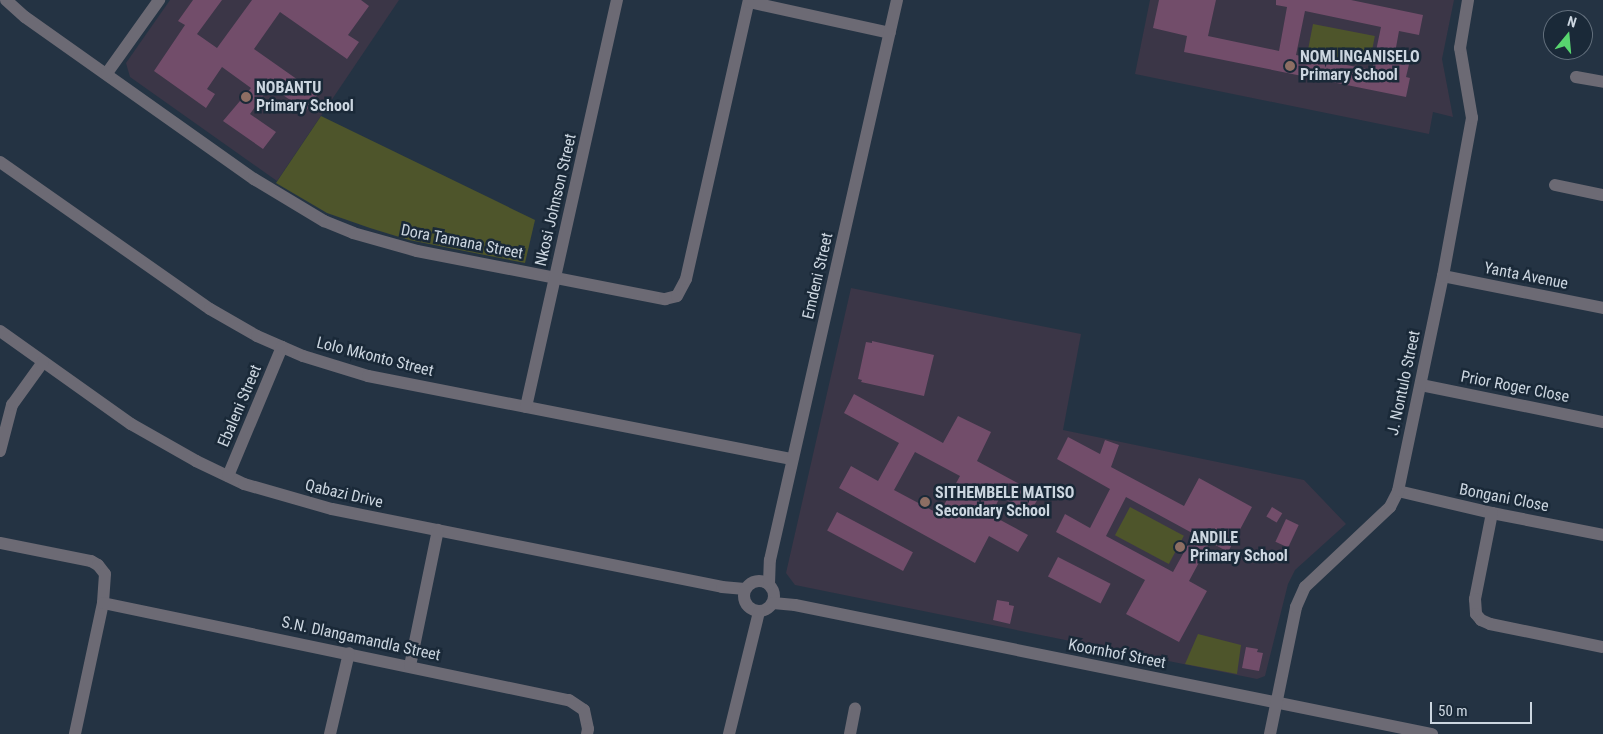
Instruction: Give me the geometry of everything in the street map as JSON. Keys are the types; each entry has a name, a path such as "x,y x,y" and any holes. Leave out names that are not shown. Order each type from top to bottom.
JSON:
{"street":[{"name":"Dora Tamana Street","path":"6,0 25,17 254,178 324,221 353,233 417,251 665,299 676,296 686,279 749,1"},
{"path":"107,73 159,0"},
{"name":"Nkosi Johnson Street","path":"526,406 617,0"},
{"name":"Emdeni Street","path":"768,591 770,560 792,459 897,0"},
{"name":"J. Nontulo Street","path":"1270,734 1296,607 1304,587 1390,507 1398,491 1443,276 1472,118 1460,48 1468,0"},
{"path":"749,1 890,33"},
{"path":"1576,77 1603,82"},
{"name":"Lolo Mkonto Street","path":"0,162 210,310 282,347 324,364 368,376 792,459"},
{"path":"1555,185 1603,195"},
{"name":"Yanta Avenue","path":"1443,276 1603,308"},
{"name":"Qabazi Drive","path":"0,331 132,424 228,476 269,492 332,509 722,588 749,602"},
{"name":"Ebaleni Street","path":"228,476 282,347"},
{"path":"0,451 12,405 42,362"},
{"name":"Prior Roger Close","path":"1421,385 1603,422"},
{"name":"Bongani Close","path":"1398,491 1492,513 1602,531"},
{"path":"1492,513 1475,599 1476,614 1481,620 1490,624 1602,647"},
{"path":"410,666 438,530"},
{"path":"0,543 98,565 106,574 103,603 75,734"},
{"path":"729,734 752,635 749,602 750,583 768,591 767,609 749,602"},
{"name":"Koornhof Street","path":"768,591 795,605 1432,734"},
{"name":"S.N. Dlangamandla Street","path":"103,603 569,700 584,710 588,729 587,734"},
{"path":"330,734 349,653"},
{"path":"851,734 855,708"}],"shaded area":[{"name":"NOBANTU Primary School","path":"170,0 399,0 277,181 130,77 126,63"},
{"name":"NOMLINGANISELO Primary School","path":"1150,0 1454,0 1442,59 1453,117 1433,112 1429,134 1135,74"},
{"path":"851,288 1081,334 1063,430 1304,480 1346,524 1295,570 1288,584 1265,676 1257,679 795,585 786,573"}],"green space":[{"path":"1313,24 1375,36 1369,64 1308,51"},
{"path":"321,116 535,220 525,263 409,240 370,228 327,213 276,183"},
{"path":"1130,507 1184,536 1169,564 1115,535"},
{"path":"1198,634 1241,645 1237,674 1185,664"}],"building":[{"path":"193,0 222,0 197,34 217,48 252,0 361,0 369,6 348,35 359,42 347,59 280,12 254,49 318,94 306,111 270,86 250,114 276,132 263,149 223,121 251,88 222,67 207,89 215,94 206,108 154,71 185,25 178,21"},
{"path":"1159,0 1216,0 1208,36 1279,51 1287,7 1276,5 1276,0 1351,0 1423,15 1419,35 1399,31 1395,53 1411,56 1406,77 1410,78 1406,97 1184,52 1187,36 1153,28","holes":["1305,11 1381,27 1372,70 1296,55"]},
{"path":"872,341 934,355 924,396 861,382 862,380 858,379 866,342 872,343"},
{"path":"854,394 943,443 958,416 991,432 977,461 1040,495 1030,513 1000,497 991,515 1028,535 1018,552 989,536 975,563 839,488 851,466 878,481 899,443 844,413","holes":["915,452 960,476 939,514 894,490"]},
{"path":"1068,437 1100,454 1105,440 1119,445 1111,467 1184,506 1199,478 1252,507 1228,552 1210,542 1189,581 1207,591 1179,642 1126,614 1145,580 1056,532 1065,514 1090,528 1110,489 1057,459","holes":["1126,497 1194,534 1173,572 1106,536"]},
{"path":"1272,507 1282,513 1277,523 1266,516"},
{"path":"837,512 913,552 903,571 827,531"},
{"path":"1286,519 1299,525 1288,548 1275,542"},
{"path":"1058,557 1111,584 1101,603 1048,577"},
{"path":"997,600 1009,602 1009,605 1014,606 1010,624 993,620"},
{"path":"1246,647 1258,649 1257,652 1263,653 1259,671 1242,668"}],"place":[{"name":"NOMLINGANISELO Primary School","path":"1290,66"},
{"name":"NOBANTU Primary School","path":"246,97"},
{"name":"SITHEMBELE MATISO Secondary School","path":"925,502"},
{"name":"ANDILE Primary School","path":"1180,547"}]}
